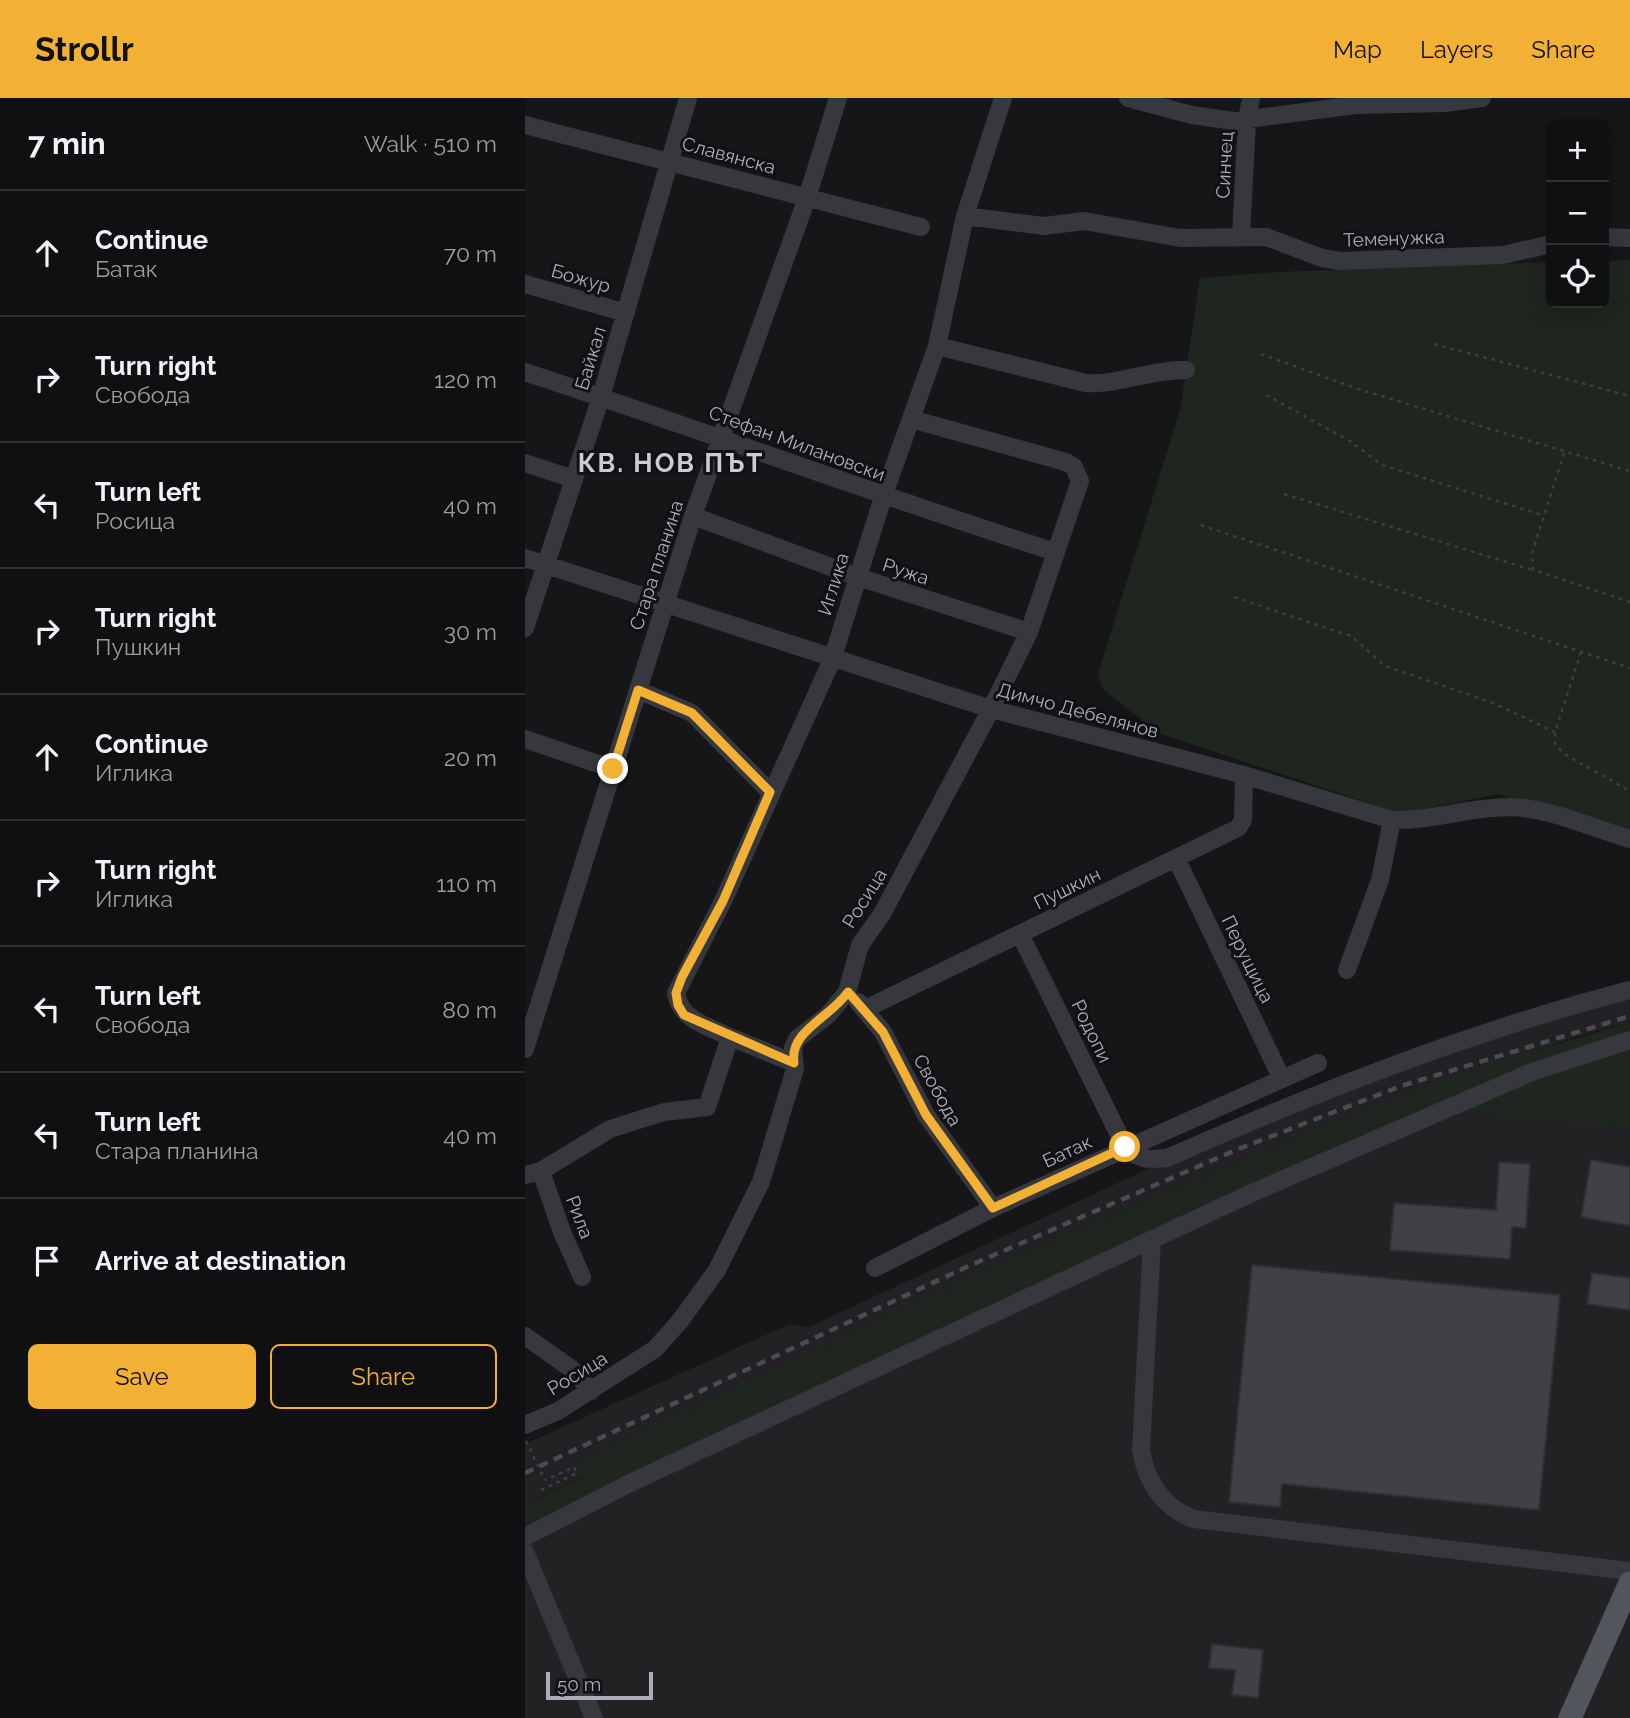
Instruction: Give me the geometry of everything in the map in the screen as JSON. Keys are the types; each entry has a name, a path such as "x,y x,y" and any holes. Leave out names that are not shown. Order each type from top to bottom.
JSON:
{"main road":[{"path":"1570,1718 1630,1583"}],"street":[{"name":"Байкал","path":"525,628 601,397 688,98"},
{"name":"Стара планина","path":"525,1049 693,516 807,198 838,98"},
{"name":"Иглика","path":"730,1037 684,1015 678,1005 676,993 723,901 832,660 883,497 937,346 965,216 1003,98"},
{"path":"1128,98 1218,120 1247,120 1356,105 1445,103 1482,98"},
{"name":"Синчец","path":"1241,236 1247,120 1251,98"},
{"name":"Славянска","path":"525,125 671,160 921,227"},
{"path":"965,216 1044,226 1084,221 1180,238 1241,236"},
{"name":"Теменужка","path":"1241,236 1266,237 1322,258 1340,261 1503,255 1547,245"},
{"path":"1609,237 1630,238"},
{"name":"Божур","path":"525,284 626,313"},
{"path":"937,346 1086,383 1103,384 1147,373 1186,370"},
{"name":"Стефан Милановски","path":"525,372 721,437 883,497 1055,552"},
{"name":"Росица","path":"525,1425 591,1391 655,1349 667,1338 717,1270 761,1182 794,1063 793,1048 797,1039 828,1015 848,992 860,945 883,914 992,709 1028,632 1080,481 1074,467 1066,461 911,419"},
{"path":"525,463 574,479"},
{"name":"Ружа","path":"693,516 857,577 1028,632"},
{"name":"Димчо Дебелянов","path":"525,558 832,660 992,709 1244,775 1392,820 1413,821 1511,807 1538,811 1630,839"},
{"path":"638,690 692,713 770,792"},
{"path":"525,739 613,769"},
{"name":"Пушкин","path":"865,1009 1238,828 1243,820 1244,775"},
{"path":"1347,970 1380,880 1392,820"},
{"name":"Перущица","path":"1176,858 1282,1079"},
{"name":"Родопи","path":"1020,934 1125,1147"},
{"path":"1125,1147 1135,1157 1147,1160 1167,1158 1410,1060 1525,1019 1630,990"},
{"name":"Свобода","path":"848,992 883,1032 926,1115 993,1208"},
{"path":"533,1173 610,1129 664,1112 707,1107 730,1037 794,1063"},
{"path":"525,1537 630,1483 1152,1239 1532,1072 1630,1040"},
{"name":"Батак","path":"875,1268 993,1208 1318,1062"},
{"name":"Рила","path":"533,1173 582,1277"},
{"path":"1152,1239 1140,1450 1144,1469 1155,1488 1171,1506 1194,1519 1630,1571"},
{"path":"525,1336 573,1370 591,1391"},
{"path":"525,1552 594,1718"}],"path":[{"path":"1434,344 1630,396"},
{"path":"1261,354 1358,388 1630,471"},
{"path":"1266,395 1350,442 1381,465 1542,515"},
{"path":"1533,570 1532,553 1542,515 1564,453"},
{"path":"1284,494 1630,602"},
{"path":"1201,525 1630,668"},
{"path":"1234,597 1352,636 1385,666 1491,702 1555,732"},
{"path":"1581,652 1555,732 1555,744 1564,754 1630,792"},
{"path":"526,1441 545,1480 574,1467 577,1473 541,1490"}],"shaded area":[{"path":"1630,260 1630,835 1498,794 1401,814 1158,733 1103,689 1098,674 1180,410 1200,278 1277,272 1546,262 1546,308 1609,308 1609,261"},
{"path":"1630,990 1630,1022 1579,1036 1328,1124 1028,1250 577,1463 582,1476 525,1505 525,1444 790,1324 809,1327 1242,1125"},
{"path":"1630,1022 1630,1130 1446,1109 525,1537 525,1505 582,1477 576,1463 1028,1250 1328,1124 1488,1066"},
{"path":"1446,1108 1630,1130 1630,1718 525,1718 525,1537"}],"building":[{"path":"1591,1160 1630,1167 1630,1226 1581,1217"},
{"path":"1499,1162 1530,1164 1526,1228 1512,1227 1510,1259 1390,1250 1394,1203 1496,1210"},
{"path":"1252,1265 1560,1295 1539,1510 1282,1484 1280,1507 1229,1502"},
{"path":"1592,1273 1630,1278 1630,1310 1587,1304"},
{"path":"1212,1644 1263,1650 1258,1698 1232,1695 1235,1670 1209,1668"}],"railway":[{"path":"525,1473 971,1265 1236,1150 1401,1086 1630,1016"}],"district":[{"name":"КВ. НОВ ПЪТ","path":"671,463"}],"route":[{"path":"613,769 638,690 673,702 692,713 716,734 770,792 723,901 682,977 676,993 678,1005 684,1015 794,1063 793,1048 797,1039 840,1004 848,992 883,1032 926,1115 952,1156 993,1208 1125,1147"}]}
